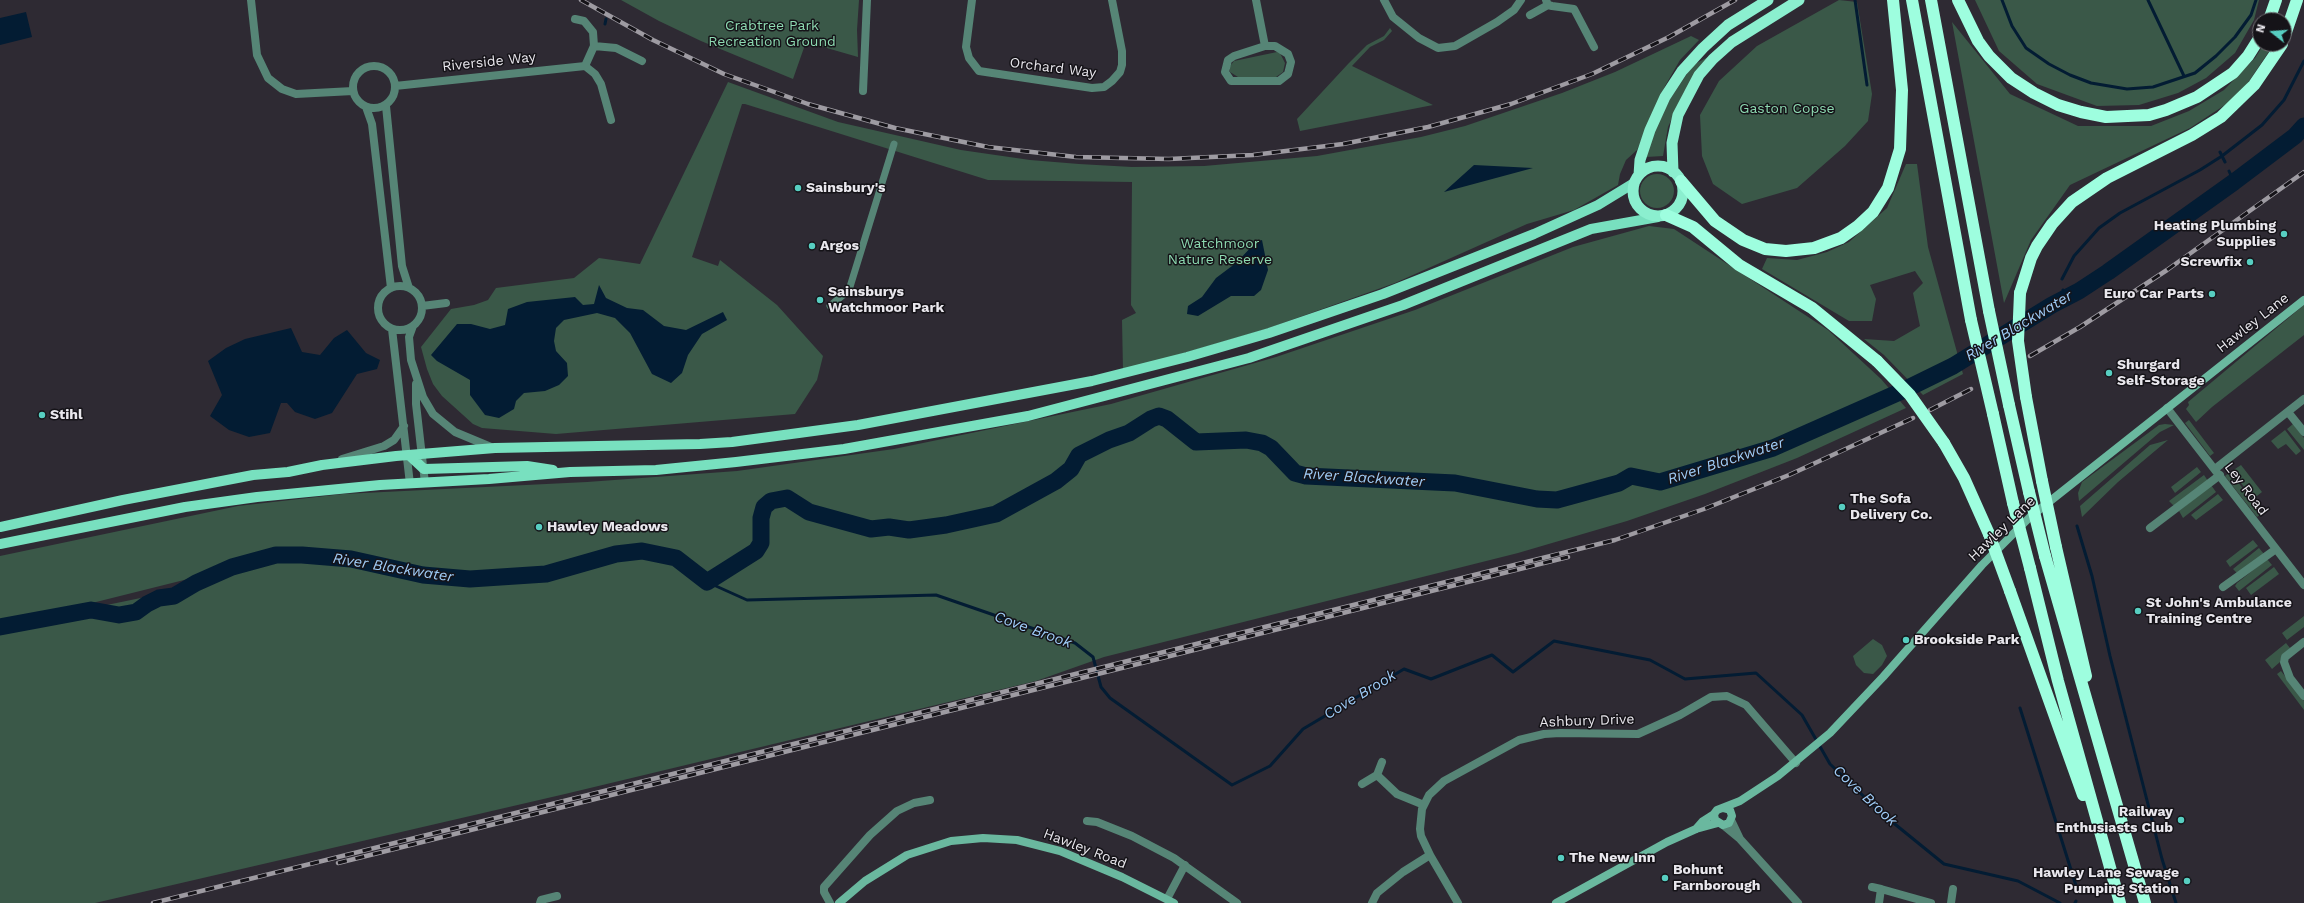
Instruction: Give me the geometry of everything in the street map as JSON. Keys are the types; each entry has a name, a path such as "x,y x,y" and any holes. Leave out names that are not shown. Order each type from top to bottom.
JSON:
{"highway":[{"path":"1768,0 1728,25 1703,48 1682,71 1665,97 1650,130 1640,160 1633,195 1639,208 1644,213 1662,216 1693,227 1739,265 1812,308 1877,361 1910,395 1944,443 1964,478 1989,534 2109,866"},
{"path":"1674,172 1672,143 1678,115 1700,75 1713,59 1732,42 1799,0"},
{"path":"1636,179 1643,170 1655,166 1662,166 1674,172 1715,221 1743,240 1765,248 1790,251 1814,248 1841,238 1858,226 1873,212 1888,188 1900,149 1902,90 1893,0"},
{"path":"1912,0 1971,320 2013,503 2120,903"},
{"path":"1931,0 1989,311 2029,492 2045,556 2144,903"},
{"path":"1958,0 1978,41 1989,56 2011,78 2034,93 2058,105 2082,112 2106,116 2149,115 2166,110 2197,97 2233,73 2252,50"},
{"path":"2272,12 2276,0"},
{"path":"2292,15 2297,0"},
{"path":"2098,743 2081,648 2056,547 2026,397 2018,341 2020,293 2031,258 2040,240 2072,202 2107,178 2192,135 2221,116 2254,85 2277,52"},
{"path":"1662,216 1672,212 1681,201 1683,195 1681,182"}],"main road":[{"path":"0,527 139,497 322,465 408,455 495,448 700,444 757,439 858,425 1019,396 1111,376 1269,333 1390,291 1540,231 1609,200 1636,179"},
{"path":"0,544 186,507 322,490 570,472 656,470 736,462 844,449 1028,416 1250,358 1403,305 1591,229 1662,216"},
{"name":"Hawley Lane","path":"1714,814 1717,810 1740,801 1796,763 1830,733 2012,533 2030,517 2304,300"},
{"path":"408,455 424,469 527,466 570,472"},
{"name":"Hawley Lane","path":"1731,817 1740,801"},
{"path":"1556,903 1696,829 1720,824 1731,817 1730,810 1723,808"},
{"path":"1696,829 1703,821 1714,814 1720,824"},
{"name":"Hawley Road","path":"839,903 865,881 907,854 950,841 983,838 1017,840 1060,851 1115,874 1171,901"}],"street":[{"path":"251,0 257,55 268,78 282,89 296,94 353,91"},
{"path":"863,91 867,0"},
{"name":"Orchard Way","path":"972,0 966,47 968,58 979,71 1092,88 1104,87 1112,81 1120,72 1122,65 1122,50 1112,0"},
{"path":"1256,0 1265,46"},
{"path":"1384,0 1393,18 1419,38 1438,48 1455,46 1497,22 1514,10 1521,0"},
{"path":"1530,14 1547,2 1574,9 1594,47"},
{"path":"575,19 584,21 589,25 593,32 594,46 585,66 596,74 601,84 611,120"},
{"path":"594,46 616,48 642,61"},
{"path":"1265,46 1275,46 1288,54 1291,67 1284,78 1279,81 1231,81 1225,72 1228,60 1234,56 1265,46"},
{"path":"369,66 378,66 388,70 396,82 395,95 386,106 372,109 366,107 355,97 353,91 355,77 361,70 369,66"},
{"name":"Riverside Way","path":"395,86 585,66"},
{"path":"386,106 402,266 409,288"},
{"path":"366,107 372,124 391,288"},
{"path":"830,306 849,290 894,144"},
{"path":"413,326 401,330 392,329 385,325 378,313 378,302 382,294 391,288 400,286 409,288 418,296 422,306 418,320 413,326 409,346 417,381 433,414 444,425 466,438 495,448"},
{"path":"422,306 446,303"},
{"path":"392,329 408,455 410,484"},
{"path":"417,381 416,404 423,454 425,483"},
{"path":"2150,528 2304,400"},
{"name":"Ley Road","path":"2167,408 2304,585"},
{"path":"2288,412 2304,432"},
{"path":"322,465 384,446 394,440 404,426"},
{"path":"2223,588 2276,549"},
{"path":"2304,642 2285,656 2284,662 2290,678 2304,696"},
{"name":"Ashbury Drive","path":"1458,903 1430,855 1420,829 1424,805 1429,795 1444,781 1519,740 1544,734 1560,733 1638,734 1680,715 1706,699 1718,696 1738,700 1746,705 1796,763"},
{"path":"1362,784 1377,775 1382,762"},
{"path":"1377,775 1397,794 1424,805"},
{"path":"830,903 824,892 824,887 870,835 897,811 914,803 930,800"},
{"path":"1731,817 1740,839"},
{"name":"Hawley Road","path":"1087,820 1098,822 1132,836 1185,865 1237,903"},
{"path":"1720,824 1740,839 1798,903"},
{"path":"1372,903 1377,893 1403,872 1430,855"},
{"name":"Hawley Road","path":"1171,901 1185,865"},
{"path":"1872,887 1894,891 1931,903"},
{"path":"1879,903 1881,889"},
{"path":"1951,903 1953,889"},
{"path":"540,903 541,900 557,896"}],"green space":[{"name":"Crabtree Park Recreation Ground","path":"621,0 859,0 857,30 858,57 806,42 793,79 701,41 659,21"},
{"name":"Gaston Copse","path":"1839,0 1857,2 1872,94 1868,121 1845,146 1797,188 1742,204 1713,184 1702,156 1700,115 1719,81 1757,46"},
{"path":"1975,0 2259,0 2256,12 2252,12 2252,23 2235,53 2206,78 2178,93 2139,105 2097,106 2037,84 1999,51"},
{"path":"1952,22 2010,94 2078,126 2151,126 2189,111 2224,90 2255,58 2259,52 2269,52 2245,87 2231,101 2190,128 2070,185 2031,240 2004,303"},
{"path":"1390,28 1392,31 1384,40 1370,47 1352,66 1433,105 1300,131 1297,119 1367,45 1384,36"},
{"name":"Watchmoor Nature Reserve","path":"1691,36 1699,40 1680,60 1665,86 1637,150 1626,160 1620,174 1618,185 1574,210 1527,224 1395,283 1266,329 1123,371 1122,320 1136,313 1131,305 1132,182 988,180 745,104 742,104 692,257 718,266 720,260 777,305 823,356 817,380 795,414 556,434 482,428 473,424 442,396 433,384 421,347 451,309 474,305 488,300 496,288 574,278 599,258 640,264 728,82 838,122 961,150 1030,160 1079,164 1132,167 1204,166 1317,156 1421,137 1465,126 1562,93 1615,72"},
{"path":"1277,52 1280,53 1285,63 1283,72 1276,77 1238,77 1230,72 1230,66 1234,61"},
{"path":"1708,57 1684,92 1668,127 1663,156 1646,157 1654,132 1670,99 1693,65"},
{"path":"1906,164 1917,164 1928,247 1963,374 1923,395 1884,355 1864,339 1894,341 1920,326 1913,293 1923,283 1915,271 1870,285 1876,299 1872,321 1849,321 1762,269 1767,258 1797,260 1827,252 1849,242 1887,208"},
{"path":"1654,174 1660,174 1664,175 1671,181 1674,191 1673,198 1667,205 1660,208 1654,208 1650,207 1643,201 1640,194 1640,188 1641,184 1647,177"},
{"name":"Hawley Meadows","path":"1649,226 1674,229 1828,330 1881,379 1906,408 1797,458 1705,494 1627,521 1518,553 1104,657 1036,681 565,794 95,903 0,903 0,627 194,587 200,576 0,626 0,556 238,506 343,494 587,482 737,471 894,449 1111,404 1276,357 1415,310 1573,247"},
{"path":"2304,305 2304,335 2212,407 2196,422 2186,409 2189,405 2188,402"},
{"path":"2189,420 2214,453 2210,456 2185,423"},
{"path":"2293,424 2304,438 2304,450 2287,429"},
{"path":"2159,425 2174,425 2160,432 2079,501 2078,493 2082,482"},
{"path":"2285,430 2301,451 2296,455 2286,444 2278,449 2271,441"},
{"path":"2168,440 2118,482 2082,517 2080,506 2150,445"},
{"path":"2241,465 2262,492 2253,499 2232,471"},
{"path":"2197,467 2201,472 2175,493 2171,487"},
{"path":"2230,472 2262,513 2257,517 2225,476"},
{"path":"2204,475 2208,481 2177,505 2173,505 2169,501"},
{"path":"2211,485 2216,492 2183,518 2179,511"},
{"path":"2218,494 2223,500 2196,520 2191,515"},
{"path":"2253,540 2258,546 2230,567 2226,561"},
{"path":"2259,548 2264,554 2238,574 2233,569"},
{"path":"2267,559 2272,565 2239,591 2235,586 2237,583"},
{"path":"2274,567 2279,574 2251,595 2246,588"},
{"path":"2304,616 2304,627 2287,640 2282,633"},
{"path":"1873,639 1882,645 1887,656 1882,665 1873,674 1864,673 1856,665 1853,656"},
{"path":"2286,643 2290,648 2282,655 2280,662 2272,669 2265,660"},
{"path":"2281,671 2304,701 2304,710 2277,674"}],"water":[{"path":"26,12 32,37 0,45 0,18"},
{"path":"1474,165 1533,168 1444,192"},
{"path":"1262,240 1268,270 1261,290 1254,296 1231,296 1198,316 1187,314 1188,306 1202,297 1216,278 1236,263 1256,242"},
{"path":"599,285 606,298 627,308 643,310 664,326 686,330 723,312 727,320 702,334 688,355 682,373 671,383 652,374 630,333 615,318 597,313 564,320 556,328 554,341 556,351 567,363 568,376 559,385 545,391 524,393 516,401 514,409 499,418 485,415 470,395 470,380 437,361 431,355 457,324 471,324 490,329 505,325 508,309 527,302 575,297 583,305 594,304"},
{"path":"291,328 302,352 320,355 334,338 347,330 366,353 380,360 377,369 357,374 332,413 315,419 295,412 287,403 281,403 270,433 249,437 229,430 210,416 222,395 208,361 226,348 245,339"}],"waterway":[{"path":"1855,0 1867,85"},
{"path":"2002,0 2012,26 2026,48 2049,64 2070,75 2091,83 2127,89 2153,87 2195,73 2216,56 2235,37 2251,15 2256,0"},
{"path":"2148,0 2184,76"},
{"path":"605,24 606,19"},
{"path":"2062,279 2074,256 2099,228 2120,213 2200,170 2222,156 2262,125 2284,100 2304,61"},
{"name":"River Blackwater","path":"0,627 91,610 119,615 136,612 159,598 174,596 196,583 232,567 276,555 302,555 351,559 423,575 470,579 546,574 616,554 642,551 676,558 707,582 756,551 761,543 761,518 764,507 771,501 787,498 809,512 871,529 889,527 909,530 946,525 996,514 1056,481 1071,469 1079,455 1109,440 1129,433 1151,419 1159,416 1167,419 1196,442 1246,440 1262,443 1271,448 1295,473 1306,476 1455,483 1537,499 1557,500 1619,483 1631,476 1660,482 1773,448 1902,391 1953,366 2052,305 2079,291 2108,272 2234,182 2295,136 2304,126"},
{"path":"2220,152 2225,162"},
{"path":"2229,171 2234,182"},
{"path":"2063,290 2065,298"},
{"path":"2077,526 2092,576 2110,656 2162,859 2176,903"},
{"name":"Cove Brook","path":"707,582 747,600 936,595 1075,643 1093,657 1101,687 1110,698 1232,785 1270,766 1303,729 1404,669 1431,679 1492,655 1513,672 1554,641 1650,660 1685,679 1756,673 1802,715 1830,764 1880,812 1944,864 2018,881 2060,903"},
{"path":"2020,708 2078,892"}],"railway":[{"path":"581,0 653,40 724,74 808,104 895,128 988,147 1076,157 1169,159 1253,155 1343,144 1428,127 1511,104 1592,74 1669,37 1735,0"},
{"path":"2030,356 2080,327 2167,270 2304,172"},
{"path":"1930,410 1971,389"},
{"path":"153,903 1615,540 1704,509 1789,475 1913,418"},
{"path":"338,863 1568,557"}],"place":[{"name":"Sainsbury's","path":"798,188"},
{"name":"Heating Plumbing Supplies","path":"2284,234"},
{"name":"Argos","path":"812,246"},
{"name":"Screwfix","path":"2250,262"},
{"name":"Euro Car Parts","path":"2212,294"},
{"name":"Sainsburys Watchmoor Park","path":"820,300"},
{"name":"Shurgard Self-Storage","path":"2109,373"},
{"name":"Stihl","path":"42,415"},
{"name":"The Sofa Delivery Co.","path":"1842,507"},
{"name":"Hawley Meadows","path":"539,527"},
{"name":"St John's Ambulance Training Centre","path":"2138,611"},
{"name":"Brookside Park","path":"1906,640"},
{"name":"Railway Enthusiasts Club","path":"2181,820"},
{"name":"The New Inn","path":"1561,858"},
{"name":"Bohunt Farnborough","path":"1665,878"},
{"name":"Hawley Lane Sewage Pumping Station","path":"2187,881"}]}
